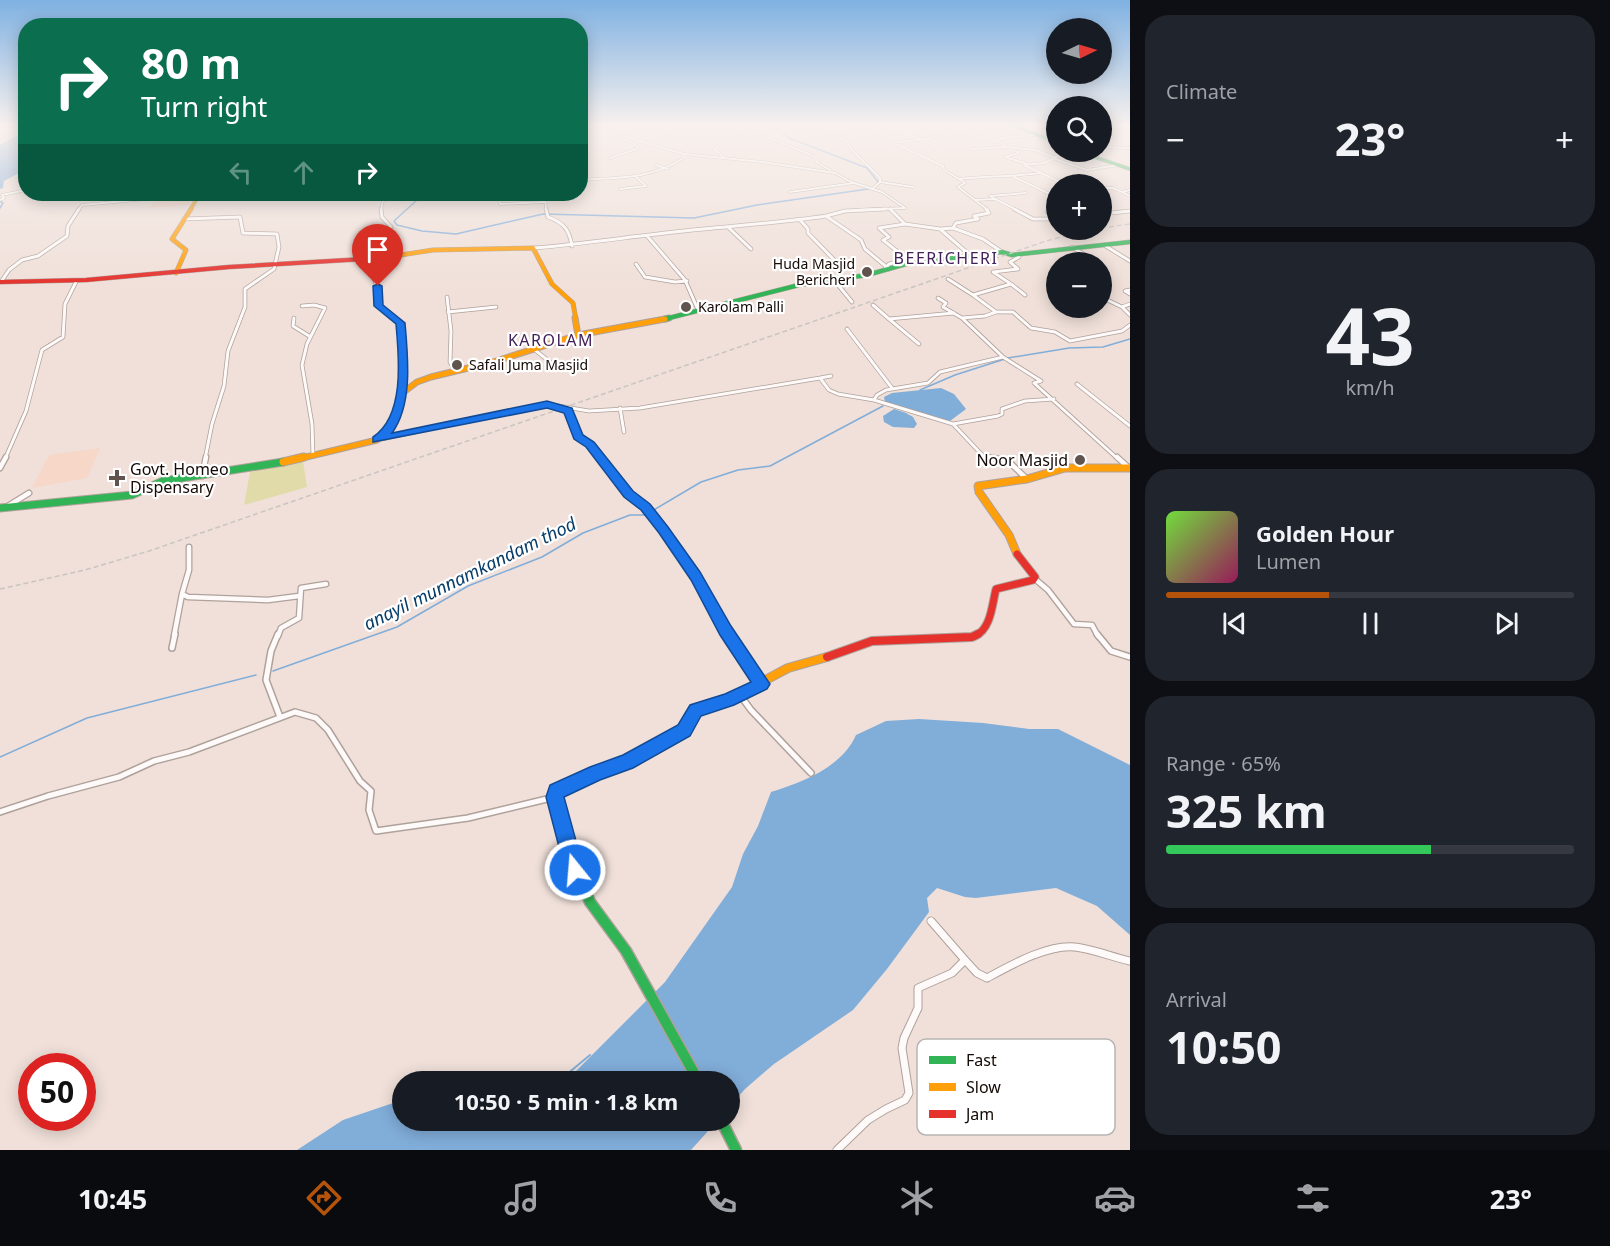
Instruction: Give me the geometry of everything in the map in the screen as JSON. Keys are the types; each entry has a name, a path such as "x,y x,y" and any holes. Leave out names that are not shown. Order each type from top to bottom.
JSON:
{"main road":[{"path":"176,273 186,250 172,239 196,201"},
{"path":"1,508 132,495 163,481 313,456 377,440 392,426 401,394 417,382 578,335 699,312 788,288 912,263 1002,252 1017,254 1130,242"},
{"path":"0,282 48,284 404,256 442,250 533,248 552,284 573,303 578,335"},
{"path":"693,1071 626,951 590,902 575,870 555,797 556,791 627,762 684,731 696,710 740,695 788,668 872,641 972,637 982,633 986,627 996,589 1035,579 1014,549 1004,527 977,488 987,483 1027,479 1065,468 1128,470"},
{"path":"727,1131 736,1150"}],"street":[{"path":"588,180 624,178"},
{"path":"620,189 646,186 637,178"},
{"path":"533,248 572,246 684,231 800,220 845,211 905,208 882,192 844,178"},
{"path":"878,178 880,182"},
{"path":"959,179 970,178"},
{"path":"1015,178 1046,192"},
{"path":"953,228 956,223 978,219 974,216 976,214 989,213 989,210 958,187 965,183 959,179"},
{"path":"880,182 913,188"},
{"path":"872,189 880,182"},
{"path":"790,192 854,183"},
{"path":"1112,188 1130,196"},
{"path":"1122,192 1130,190"},
{"path":"0,200 4,198 2,195 18,192"},
{"path":"1026,193 990,195 1033,219 1046,219"},
{"path":"975,200 995,199"},
{"path":"0,282 9,270 22,260 38,256 67,236 68,226 82,205 125,201"},
{"path":"382,201 382,217 391,227"},
{"path":"499,201 503,205 544,202 549,218 560,220 567,227 572,246"},
{"path":"890,209 905,224"},
{"path":"1112,213 1130,212"},
{"path":"826,216 852,232 861,240 865,249 886,269 889,264 900,261 898,259"},
{"path":"184,219 240,217 243,234 277,234 279,247 276,266 245,289 245,307 228,351 224,386 212,424 202,476"},
{"path":"800,220 807,226 808,233 841,267"},
{"path":"912,263 882,239 889,237 879,228 905,224 940,229 953,228 980,237 1002,252"},
{"path":"729,228 752,249"},
{"path":"940,229 972,257"},
{"path":"648,237 687,281 699,312"},
{"path":"1104,245 1130,261"},
{"path":"1072,247 1080,252"},
{"path":"1017,254 1020,257 1010,262 1018,269 993,272 1024,295"},
{"path":"367,259 378,286 379,306 400,323 401,394"},
{"path":"636,264 645,277 658,276 670,284 687,281"},
{"path":"948,279 996,312"},
{"path":"834,280 852,302"},
{"path":"0,468 8,454 34,389 42,350 63,338 62,307 76,282"},
{"path":"973,295 1011,284"},
{"path":"447,297 451,331 450,362 455,371"},
{"path":"938,298 945,303 943,307 962,318 984,339 987,345 1041,381 1034,383 1054,399 1128,470"},
{"path":"1112,302 1122,307 1130,315"},
{"path":"1122,307 1130,304"},
{"path":"302,306 314,305 325,308 320,324 309,336 303,366 304,393 311,417 313,456"},
{"path":"873,305 919,344"},
{"path":"448,312 496,307"},
{"path":"962,318 985,316 996,312 1013,312 1031,328 1055,332 1070,340 1122,331 1130,325"},
{"path":"889,319 954,314"},
{"path":"294,318 293,326 309,336"},
{"path":"847,328 892,388"},
{"path":"536,348 538,353 550,362 563,368"},
{"path":"874,400 877,394 892,388 928,383 940,372 1004,358"},
{"path":"377,440 547,404 568,411 621,408 704,398 735,390 831,376"},
{"path":"820,378 829,390 874,400 953,424 998,416 1002,414 1002,409 1025,401 1054,399"},
{"path":"1077,384 1130,426"},
{"path":"621,408 624,432"},
{"path":"568,411 578,437 590,444 628,494 645,507 664,530 762,684"},
{"path":"953,424 984,458 1007,460 1027,479"},
{"path":"0,455 8,454"},
{"path":"1,508 29,493"},
{"path":"172,648 189,570 189,547"},
{"path":"1035,579 1048,590 1074,624 1092,625 1103,646 1113,655 1130,657"},
{"path":"280,717 266,680 271,651 281,628 299,618 301,588 326,585"},
{"path":"182,594 188,597 222,599 277,600 299,597"},
{"path":"740,695 751,710 811,773"},
{"path":"0,812 48,796 119,777 154,761 189,752 295,712 316,718 328,730 360,781 371,791 369,810 376,831 468,818 555,797"},
{"path":"931,921 977,973 987,978 1014,963 1057,948 1075,947 1130,961"},
{"path":"837,1150 877,1113 887,1106 905,1100 909,1093 902,1048 904,1038 918,1008 918,988 952,973 965,960"}],"shaded area":[{"path":"155,201 194,201 191,205 150,208"},
{"path":"100,448 87,478 32,488 49,455"},
{"path":"303,461 307,487 244,505 250,472"}],"water":[{"path":"0,178 10,178 4,181 3,188 0,189"},
{"path":"941,388 954,394 966,409 950,421 885,403 884,397 892,393"},
{"path":"894,409 913,417 917,424 914,428 893,427 884,422 883,416"},
{"path":"919,719 983,723 1029,729 1058,729 1130,765 1130,935 1097,906 1056,888 976,898 937,888 927,898 929,912 853,1010 774,1064 740,1095 740,1071 576,1071 665,982 732,887 743,854 758,826 771,792 820,772 841,756 856,735 886,721"},
{"path":"392,1103 392,1131 708,1131 691,1150 297,1150 343,1120"}],"waterway":[{"path":"875,178 878,182"},
{"path":"416,201 394,221 397,225 422,231 456,234 543,214 694,218 757,205 868,189"},
{"path":"0,201 3,203 0,208"},
{"name":"anayil munnamkandam thod","path":"920,390 955,375 1008,358 1069,348 1103,347 1130,339"},
{"name":"anayil munnamkandam thod","path":"652,511 701,482 738,470 770,466 883,406"},
{"name":"anayil munnamkandam thod","path":"273,671 397,627 468,586 542,557 583,533 630,515 645,515"},
{"name":"anayil munnamkandam thod","path":"0,757 87,718 256,675"},
{"path":"571,1071 590,1055"}],"railway":[{"path":"1112,226 1130,224"},
{"path":"0,589 85,570 149,551 1050,240"}],"traffic: fast":[{"path":"665,319 799,285 867,275 906,264 1002,252 1012,255 1130,242"},
{"path":"0,508 132,495 163,481 283,462"},
{"path":"582,779 556,791 555,797 575,871 590,902 626,951 693,1071"},
{"path":"726,1131 736,1150"}],"traffic: slow":[{"path":"176,273 186,250 172,239 196,201"},
{"path":"381,258 433,250 533,248 552,284 573,303 578,335"},
{"path":"283,462 377,440 395,422 401,394 417,382 493,362 578,335 665,319"},
{"path":"1017,554 1009,535 979,492 978,486 1027,479 1065,468 1130,468"},
{"path":"582,779 628,762 684,731 696,710 728,700 788,668 827,657"}],"traffic: jam":[{"path":"0,282 86,280 229,267 381,258"},
{"path":"827,657 872,641 972,637 982,633 986,627 996,589 1033,580 1035,577 1017,554"}],"place":[{"name":"Huda Masjid Bericheri","path":"867,272"},
{"name":"Karolam Palli","path":"686,307"},
{"name":"Safali Juma Masjid","path":"457,365"},
{"name":"Noor Masjid","path":"1080,460"},
{"name":"Govt. Homeo Dispensary","path":"117,478"}],"district":[{"name":"BEERICHERI","path":"946,258"},
{"name":"KAROLAM","path":"551,340"}],"route":[{"path":"378,286 379,306 400,323 402,379 395,422 386,434 377,440 547,404 568,411 578,437 590,444 628,494 645,507 664,530 762,684 728,700 696,710 684,731 627,762 556,791 555,797 563,831 575,870"}]}
